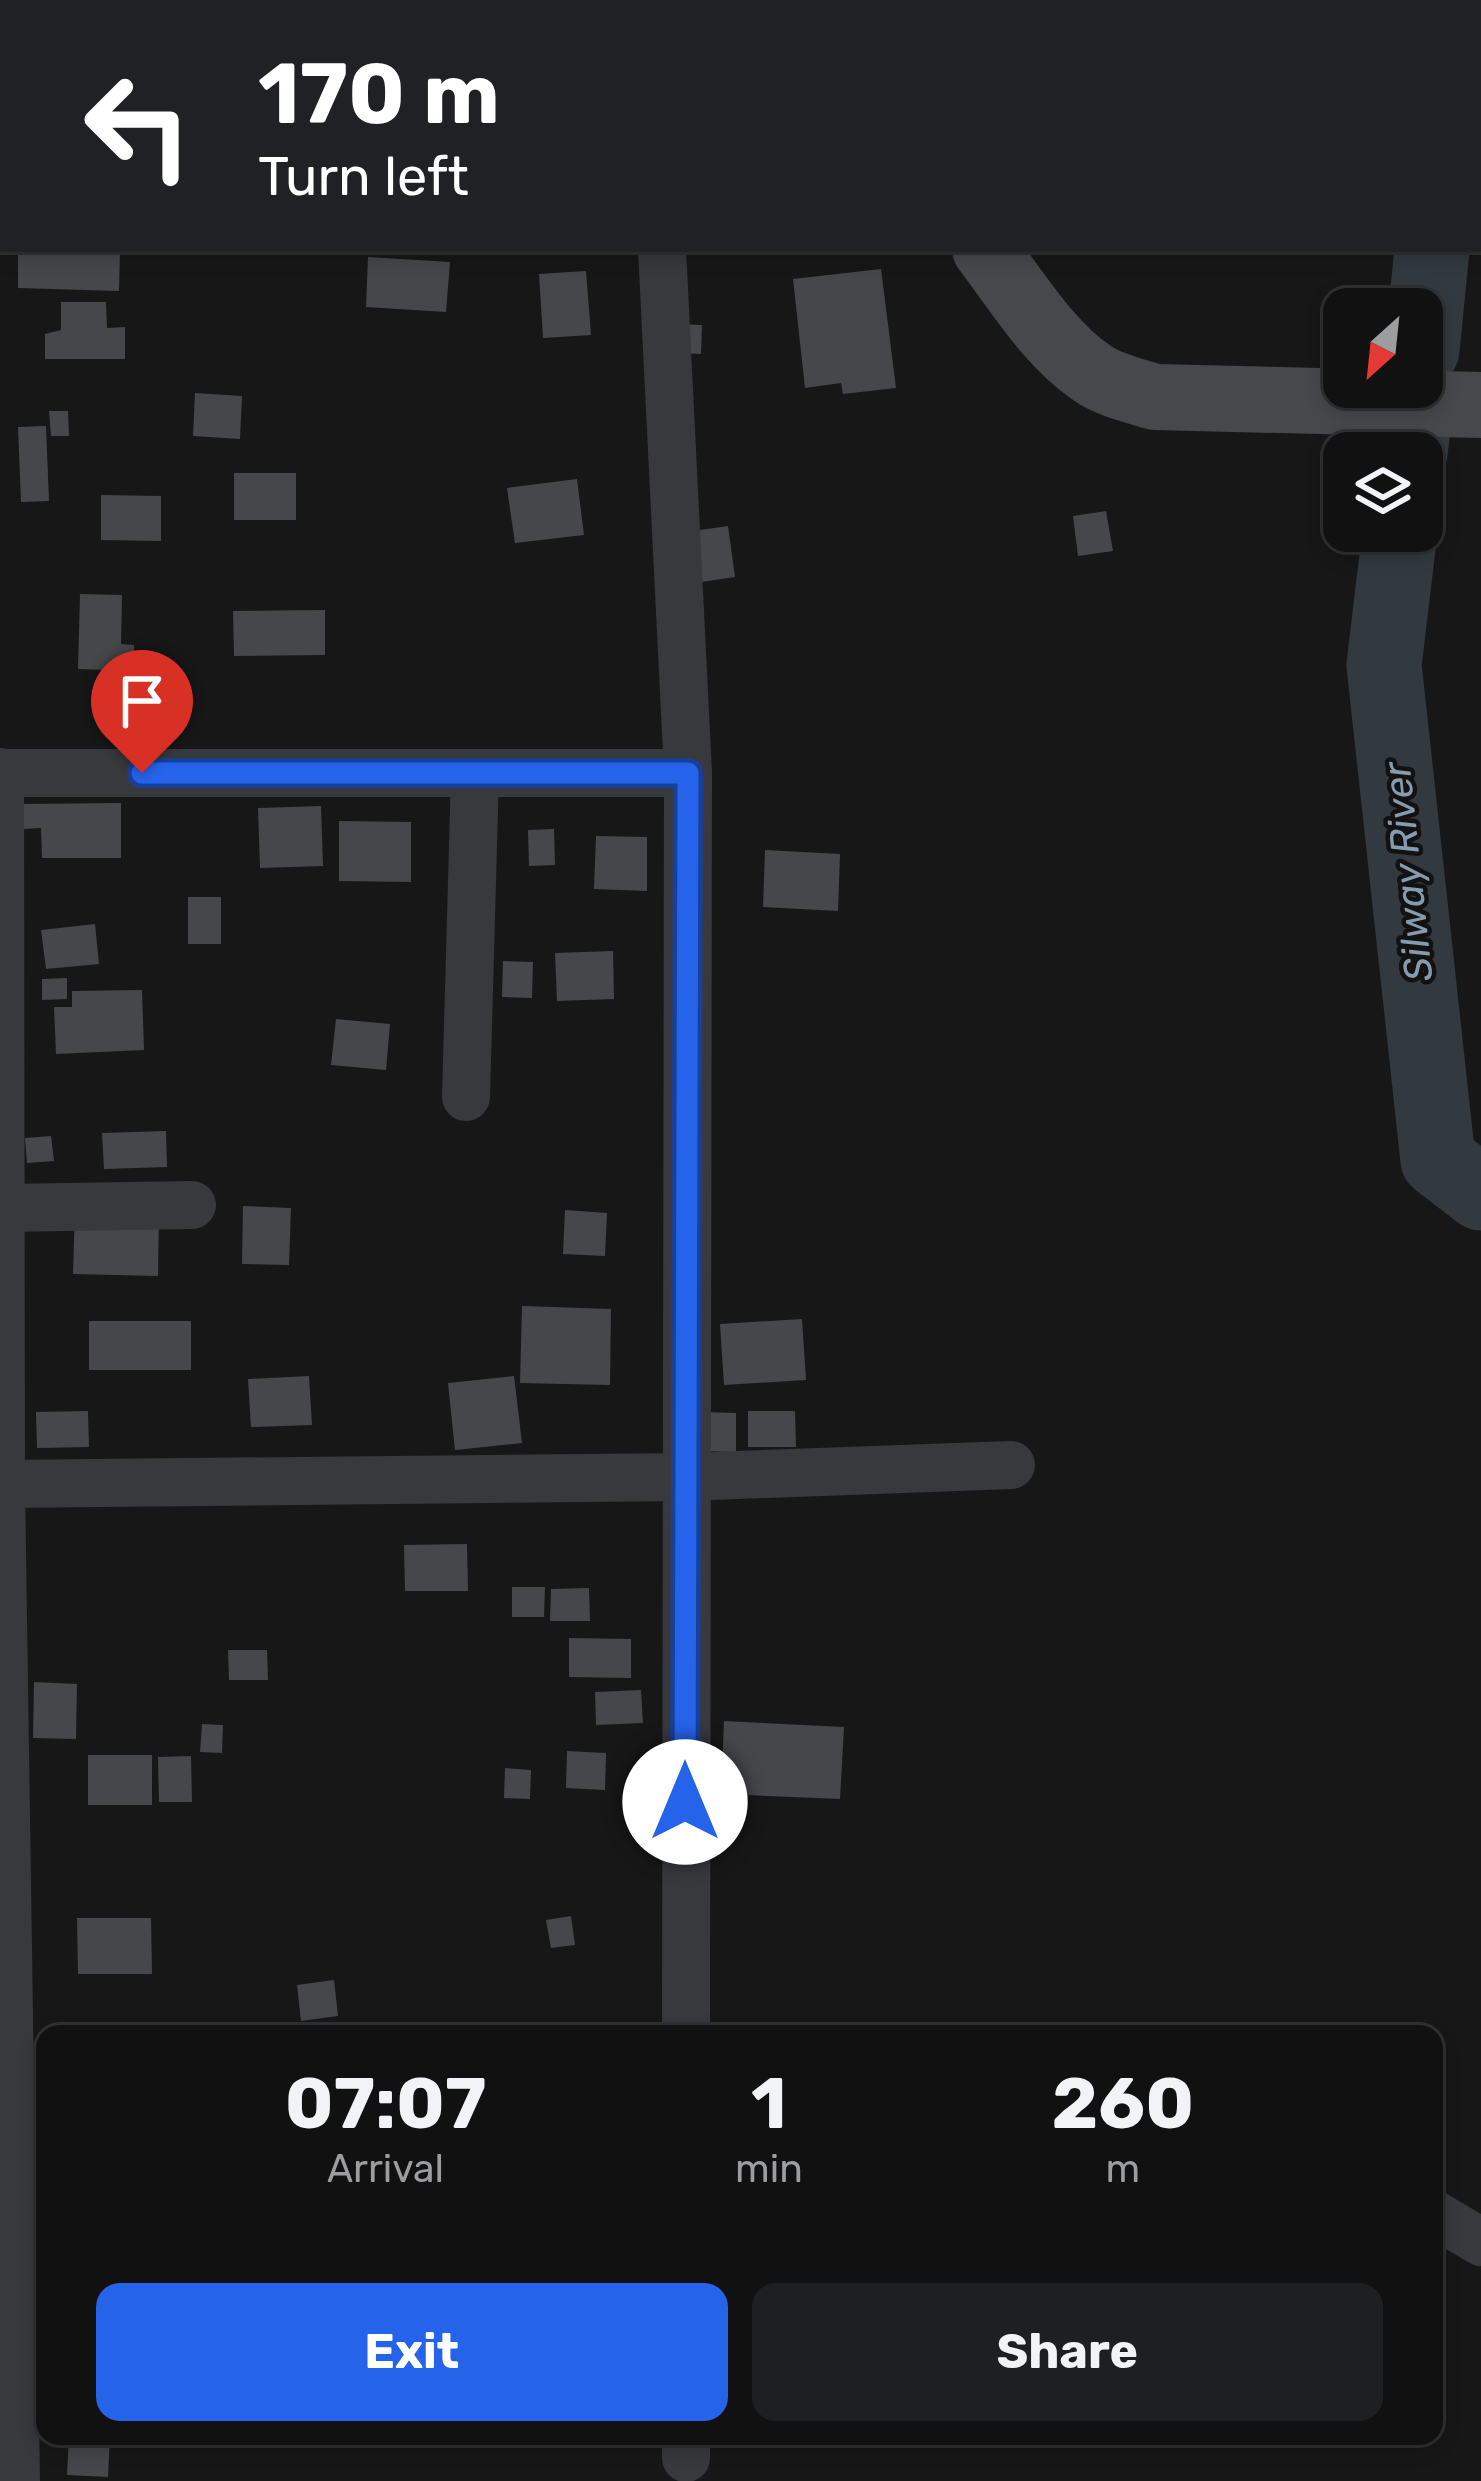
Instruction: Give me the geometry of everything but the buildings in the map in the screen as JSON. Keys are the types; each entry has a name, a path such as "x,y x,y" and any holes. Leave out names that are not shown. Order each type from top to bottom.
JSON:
{"street":[{"path":"662,252 688,773 683,1477 686,2025"},
{"path":"987,252 1061,347 1094,376 1155,397 1481,405"},
{"path":"16,2481 18,2203 3,1789 0,772 688,773"},
{"path":"466,1097 475,774"},
{"path":"2,1208 192,1205"},
{"path":"1,1484 683,1477 1011,1465"},
{"path":"1443,2219 1481,2242"}],"waterway":[{"name":"Silway River","path":"1428,288 1432,252"},
{"name":"Silway River","path":"1413,432 1415,408"},
{"name":"Silway River","path":"1397,552 1384,665 1438,1160 1481,1193"}],"route":[{"path":"142,773 688,773 685,1802"}]}
